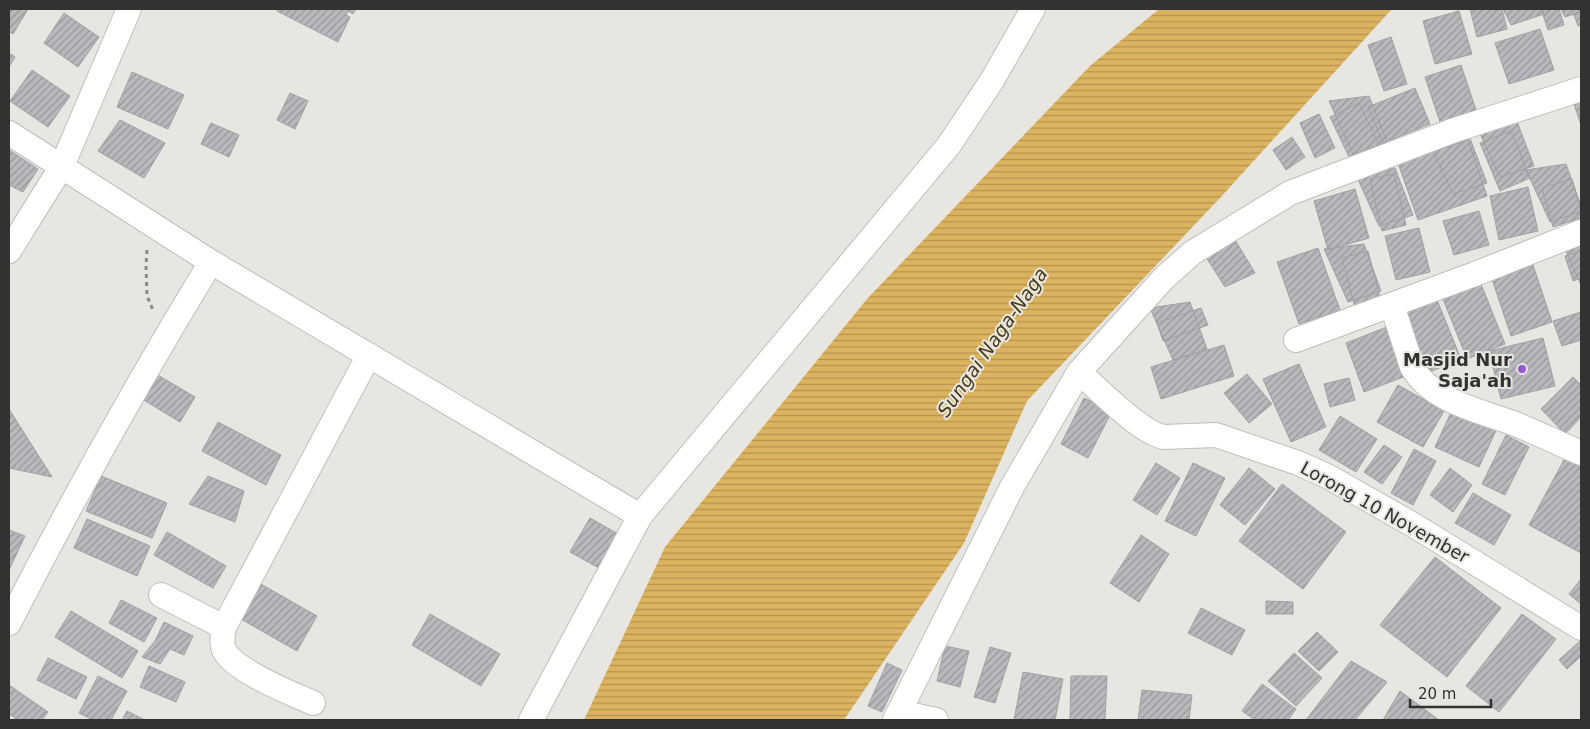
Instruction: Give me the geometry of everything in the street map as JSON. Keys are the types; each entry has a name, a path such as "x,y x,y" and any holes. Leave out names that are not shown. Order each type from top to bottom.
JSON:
{"street":[{"path":"9,251 62,166 129,9"},
{"path":"531,720 640,516 949,145 992,82 1033,9"},
{"path":"936,720 897,716 1012,487 1079,372 1164,278 1192,253 1290,193 1452,131 1581,89"},
{"path":"9,133 211,262 640,516"},
{"path":"1296,340 1475,274 1581,232"},
{"path":"9,623 63,517 164,339 211,262"},
{"path":"1392,305 1412,367 1429,387 1449,400 1518,425 1581,453"},
{"path":"312,703 252,674 234,662 224,649 222,637 224,627 369,355"},
{"name":"Lorong 10 November","path":"1079,372 1135,421 1158,436 1216,435 1298,463 1327,476 1415,526 1581,628"},
{"path":"161,595 224,627"}],"path":[{"path":"149,223 146,266 147,296 164,339"}],"water":[{"name":"Sungai Naga-Naga","path":"1159,9 1392,9 1220,198 1027,401 964,543 844,720 584,720 665,547 867,299 1090,66"}],"building":[{"path":"9,9 28,9 13,34 9,31"},
{"path":"278,9 356,9 353,14 348,11 346,15 350,17 338,42 277,11"},
{"path":"1470,9 1502,9 1507,29 1477,37"},
{"path":"1503,9 1542,9 1544,14 1511,25"},
{"path":"1541,9 1559,9 1564,25 1548,30"},
{"path":"1561,9 1581,9 1581,12 1565,17"},
{"path":"1572,9 1581,9 1581,25 1578,26"},
{"path":"1459,11 1472,54 1435,64 1423,21"},
{"path":"64,13 99,37 78,67 44,43"},
{"path":"1540,29 1554,70 1509,84 1495,43"},
{"path":"1391,37 1407,84 1384,91 1368,45"},
{"path":"9,53 15,57 9,67"},
{"path":"1461,65 1478,116 1442,128 1425,77"},
{"path":"32,70 70,96 48,127 10,101"},
{"path":"132,72 184,95 168,129 117,107"},
{"path":"1415,88 1430,124 1383,143 1368,107"},
{"path":"290,93 308,101 295,129 277,120"},
{"path":"1369,96 1387,142 1353,154 1329,101"},
{"path":"1581,98 1581,125 1573,101"},
{"path":"1359,103 1379,145 1350,159 1330,117"},
{"path":"1319,114 1335,148 1315,158 1300,123"},
{"path":"1516,119 1534,166 1500,177 1476,125"},
{"path":"120,120 165,143 144,178 98,151"},
{"path":"211,123 239,135 229,157 201,144"},
{"path":"1511,131 1530,178 1500,191 1480,143"},
{"path":"1469,136 1487,183 1453,194 1429,142"},
{"path":"1292,137 1305,157 1286,170 1273,150"},
{"path":"1468,140 1487,196 1418,220 1398,163"},
{"path":"9,150 38,169 23,192 9,185"},
{"path":"1566,164 1581,206 1581,211 1550,222 1526,170"},
{"path":"1395,168 1413,215 1379,226 1355,173"},
{"path":"1394,174 1406,225 1382,231 1370,179"},
{"path":"1572,179 1581,210 1581,218 1553,227 1542,188"},
{"path":"1528,187 1538,231 1499,240 1490,196"},
{"path":"1355,189 1369,238 1328,250 1314,201"},
{"path":"1479,211 1489,245 1454,255 1443,221"},
{"path":"1419,228 1430,272 1396,280 1385,236"},
{"path":"1581,237 1581,285 1561,240"},
{"path":"1234,238 1255,273 1225,287 1204,254"},
{"path":"1364,244 1381,291 1348,302 1324,249"},
{"path":"1318,248 1340,310 1299,324 1277,262"},
{"path":"1368,251 1381,301 1355,308 1342,258"},
{"path":"1581,251 1581,278 1573,281 1565,256"},
{"path":"1533,265 1552,322 1511,336 1492,279"},
{"path":"1481,284 1505,344 1467,359 1443,299"},
{"path":"1437,300 1461,359 1427,373 1403,314"},
{"path":"1190,302 1207,349 1173,360 1150,308"},
{"path":"1201,308 1208,325 1163,341 1157,323"},
{"path":"1581,312 1581,340 1562,346 1553,321"},
{"path":"1387,327 1406,376 1364,392 1346,343"},
{"name":"Masjid Nur Saja'ah","path":"1543,338 1555,386 1501,399 1489,351"},
{"path":"1224,345 1234,376 1161,399 1151,367"},
{"path":"1299,364 1326,427 1291,442 1263,379"},
{"path":"156,374 195,397 180,422 142,399"},
{"path":"1247,374 1272,404 1249,423 1224,393"},
{"path":"1573,377 1581,385 1581,417 1565,434 1541,409"},
{"path":"1349,378 1355,400 1330,407 1324,384"},
{"path":"1398,385 1444,411 1423,447 1377,422"},
{"path":"1084,398 1112,411 1088,458 1061,444"},
{"path":"1455,404 1499,424 1479,467 1435,447"},
{"path":"9,409 52,477 9,468"},
{"path":"1340,416 1377,439 1356,472 1319,450"},
{"path":"218,422 281,455 266,485 202,451"},
{"path":"1506,435 1529,447 1505,495 1482,484"},
{"path":"1384,445 1402,457 1382,484 1364,472"},
{"path":"1414,449 1436,461 1413,505 1391,493"},
{"path":"1565,458 1581,467 1581,553 1529,525"},
{"path":"1156,463 1180,478 1157,515 1133,500"},
{"path":"1193,463 1225,478 1196,536 1165,521"},
{"path":"1249,468 1275,489 1245,525 1220,505"},
{"path":"1450,468 1472,485 1453,512 1430,495"},
{"path":"101,476 167,503 152,538 86,511"},
{"path":"208,476 244,491 235,522 189,504"},
{"path":"1282,484 1346,532 1303,589 1239,541"},
{"path":"1473,493 1511,515 1494,545 1455,523"},
{"path":"590,518 618,534 599,568 570,552"},
{"path":"87,519 150,546 137,576 74,548"},
{"path":"9,530 25,536 9,570"},
{"path":"167,532 226,566 213,588 154,555"},
{"path":"1141,535 1169,554 1139,602 1110,583"},
{"path":"1435,557 1501,608 1447,677 1380,625"},
{"path":"1581,579 1581,604 1569,594"},
{"path":"259,583 317,616 297,651 239,618"},
{"path":"121,600 157,618 144,642 109,623"},
{"path":"1266,601 1293,602 1293,614 1266,614"},
{"path":"1201,608 1245,630 1232,655 1188,633"},
{"path":"71,611 138,651 122,678 55,637"},
{"path":"430,614 500,654 481,686 412,645"},
{"path":"1522,614 1556,639 1499,712 1466,686"},
{"path":"164,622 193,636 184,655 170,649 160,664 142,657 155,641"},
{"path":"1317,632 1338,652 1319,671 1298,651"},
{"path":"1580,641 1581,656 1567,669 1559,660"},
{"path":"945,646 969,651 960,687 937,681"},
{"path":"990,647 1011,653 995,703 974,697"},
{"path":"1294,653 1322,678 1296,706 1268,681"},
{"path":"48,658 87,677 76,699 37,680"},
{"path":"1351,661 1387,682 1355,720 1306,720"},
{"path":"887,663 902,670 882,712 868,706"},
{"path":"149,666 185,682 176,702 140,687"},
{"path":"1023,672 1063,679 1055,720 1014,720"},
{"path":"98,676 127,691 111,720 93,720 79,713"},
{"path":"1071,676 1107,676 1105,720 1070,720"},
{"path":"1262,684 1296,709 1288,720 1255,720 1242,711"},
{"path":"9,685 48,712 42,720 18,720 9,714"},
{"path":"1142,690 1192,695 1189,720 1138,720"},
{"path":"1400,691 1439,720 1383,720"},
{"path":"127,711 145,720 122,720"}],"place":[{"name":"Masjid Nur Saja'ah","path":"1522,369"}]}
